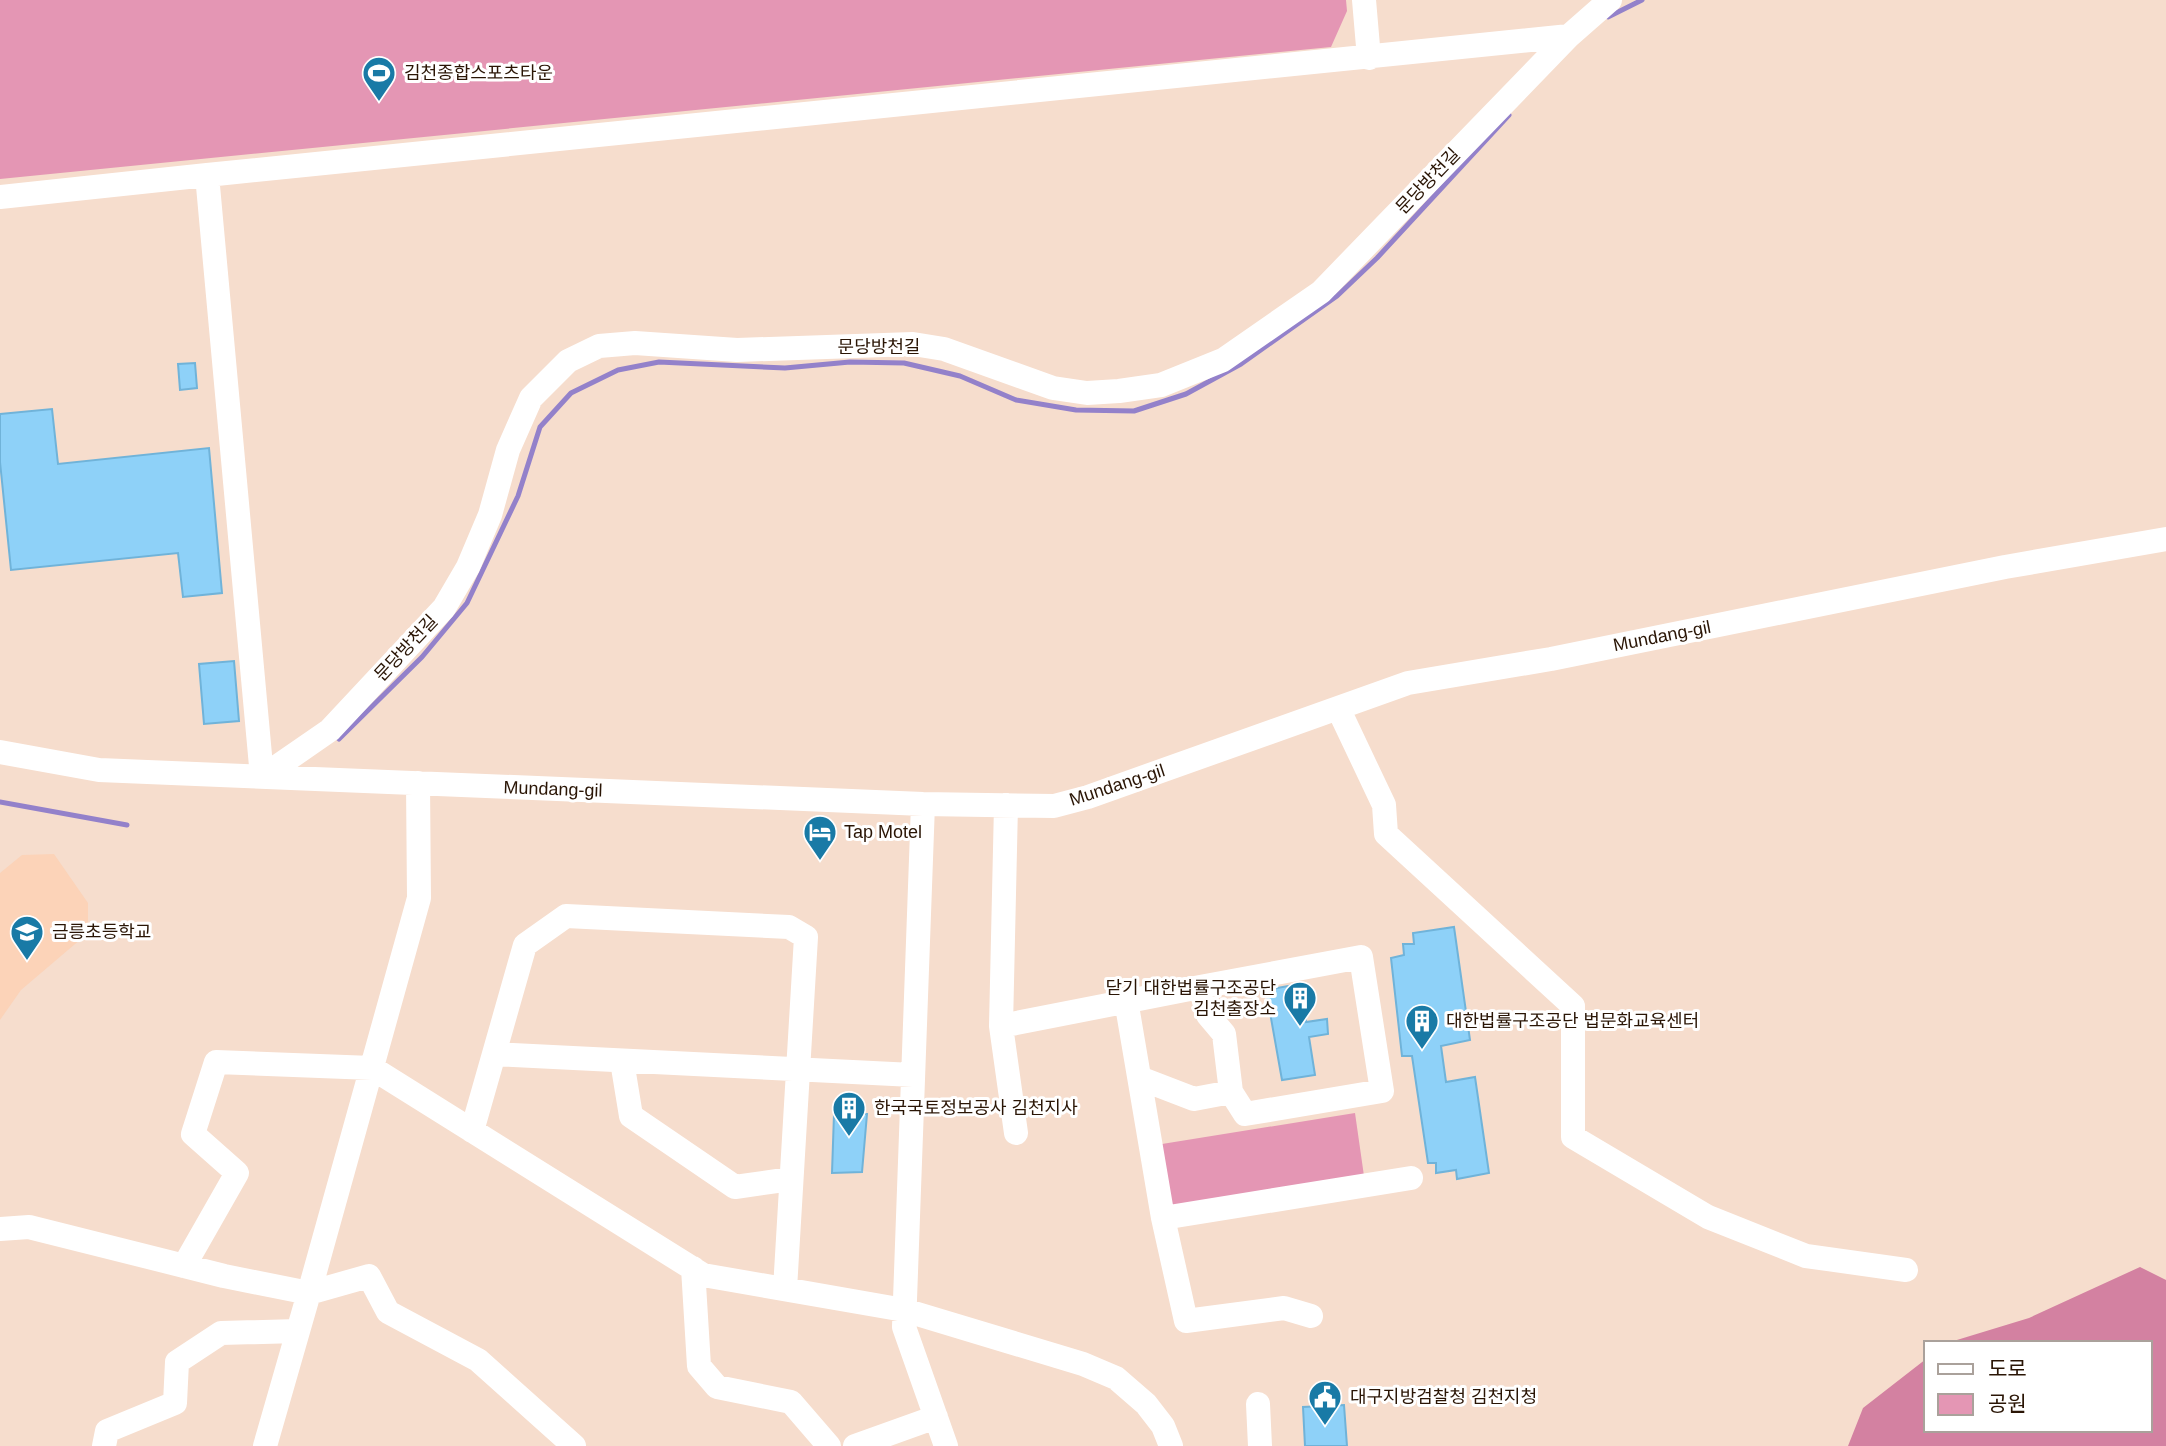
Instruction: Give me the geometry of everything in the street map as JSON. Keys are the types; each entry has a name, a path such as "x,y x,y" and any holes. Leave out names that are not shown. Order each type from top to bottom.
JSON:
{"street":[{"path":"1364,0 1369,58"},
{"name":"문당방천길","path":"262,776 330,730 443,608 468,567 490,515 508,450 531,398 568,361 599,346 635,343 737,350 913,344 944,349 1053,388 1087,393 1119,391 1173,380 1223,359 1321,292 1569,36 1610,0"},
{"path":"0,197 1569,36"},
{"path":"207,176 262,776"},
{"name":"Mundang-gil","path":"0,752 99,770 923,804 1054,806 1088,797 1408,683 1551,659 1992,570 2166,539"},
{"path":"1338,708 1384,805 1386,834 1573,1006 1573,1137 1708,1217 1806,1256 1906,1270"},
{"path":"265,1446 419,898 418,783"},
{"path":"923,804 904,1327 946,1446"},
{"path":"1006,805 1001,1026 1016,1133"},
{"path":"472,1131 525,945 566,916 789,927 806,937 785,1289"},
{"path":"1001,1026 1126,1000 1361,957 1382,1091 1245,1114 1231,1092 1224,1034 1208,1015 1200,987"},
{"path":"1126,1000 1142,1079 1163,1218 1186,1321 1284,1308 1311,1316"},
{"path":"494,1055 913,1075"},
{"path":"622,1061 631,1116 735,1187 792,1179"},
{"path":"184,1266 237,1173 193,1133 216,1062 372,1068 703,1275 904,1310 1083,1364 1116,1378 1146,1404 1163,1426 1171,1446"},
{"path":"1142,1079 1194,1099 1231,1092"},
{"path":"1163,1218 1411,1178"},
{"path":"0,1228 29,1227 184,1266 309,1293 369,1276 388,1312 478,1360 574,1446"},
{"path":"693,1268 699,1366 717,1387 791,1402 828,1446"},
{"path":"104,1446 107,1431 175,1403 177,1362 221,1333 298,1331"},
{"path":"1258,1404 1260,1446"},
{"path":"855,1446 936,1417"}],"shaded area":[{"name":"금릉초등학교","path":"54,854 88,903 88,933 21,990 0,1020 0,873 22,855"},
{"path":"2140,1267 2166,1280 2166,1446 1848,1446 1863,1408 1924,1361 1924,1432 2152,1432 2152,1341 1954,1341 2029,1318"}],"green space":[{"name":"김천종합스포츠타운","path":"0,0 1346,0 1347,11 1331,47 0,179"},
{"path":"1355,1113 1364,1176 1170,1209 1162,1144"}],"building":[{"path":"195,363 197,388 180,390 178,364"},
{"path":"52,409 58,464 209,448 222,593 183,597 178,553 11,570 0,462 0,414"},
{"path":"234,661 239,721 204,724 199,664"},
{"name":"대한법률구조공단 법문화교육센터","path":"1454,927 1470,1040 1441,1046 1446,1082 1475,1077 1489,1173 1457,1179 1456,1170 1436,1173 1436,1163 1428,1163 1412,1056 1402,1056 1391,958 1404,955 1403,944 1414,944 1413,933"},
{"name":"닫기 대한법률구조공단 김천출장소","path":"1300,984 1306,1022 1327,1019 1328,1034 1309,1037 1315,1075 1282,1080 1266,990"},
{"name":"한국국토정보공사 김천지사","path":"834,1114 867,1114 862,1172 832,1173"},
{"name":"대구지방검찰청 김천지청","path":"1344,1405 1347,1446 1305,1446 1303,1407"}],"waterway":[{"path":"1608,17 1642,0"},
{"path":"339,739 422,657 467,603 518,496 540,427 571,393 618,370 659,362 785,368 850,362 904,363 960,376 1016,400 1076,410 1134,411 1186,394 1241,364 1337,296 1377,258 1509,115"},
{"path":"0,802 127,825"}],"place":[{"name":"김천종합스포츠타운","path":"379,103"},
{"name":"Tap Motel","path":"820,862"},
{"name":"금릉초등학교","path":"27,962"},
{"name":"닫기 대한법률구조공단 김천출장소","path":"1300,1028"},
{"name":"대한법률구조공단 법문화교육센터","path":"1422,1051"},
{"name":"한국국토정보공사 김천지사","path":"849,1138"},
{"name":"대구지방검찰청 김천지청","path":"1325,1427"}]}
